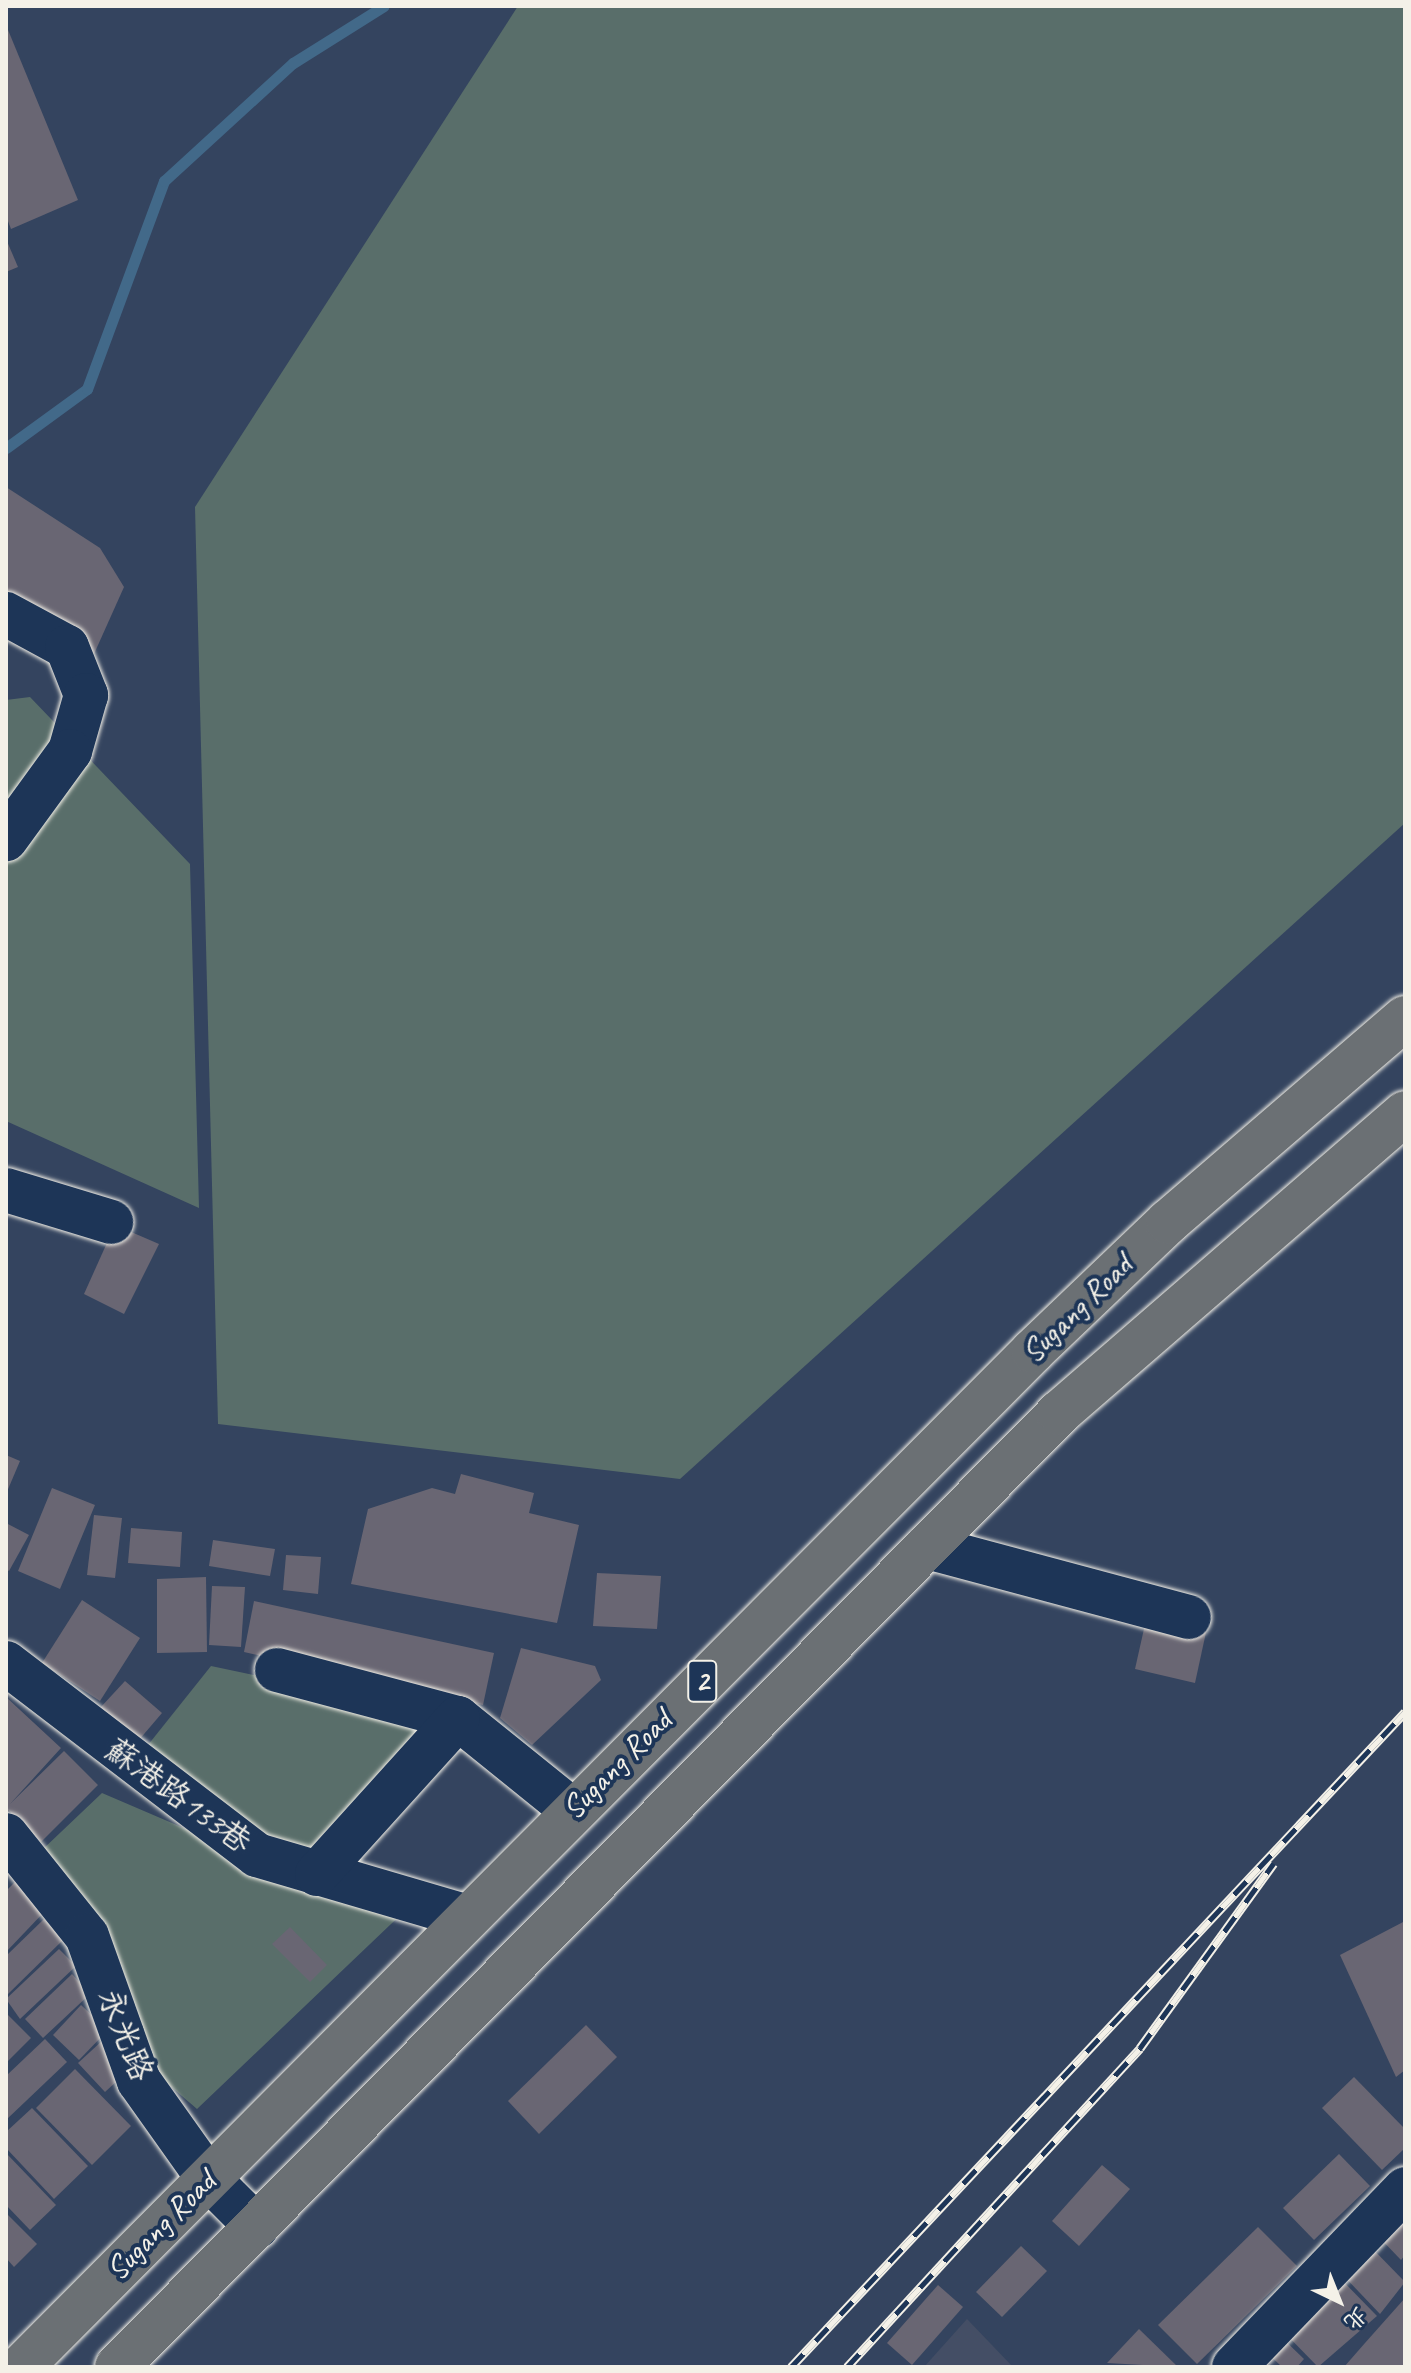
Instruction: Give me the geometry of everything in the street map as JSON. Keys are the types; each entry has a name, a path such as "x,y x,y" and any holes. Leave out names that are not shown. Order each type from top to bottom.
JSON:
{"main road":[{"name":"Sugang Road","path":"21,2367 464,1916 1168,1222 1405,1018"},
{"name":"Sugang Road","path":"117,2367 1059,1413 1405,1113"}],"street":[{"path":"6,614 67,647 86,695 70,751 6,839"},
{"path":"6,1190 111,1222"},
{"path":"927,1547 1189,1617"},
{"name":"蘇港路133巷","path":"6,1663 257,1855 464,1916"},
{"path":"277,1670 458,1718 572,1810"},
{"path":"317,1874 458,1718"},
{"name":"永光路","path":"9,1844 87,1936 139,2081 208,2178 257,2227"},
{"path":"1234,2367 1405,2189"}],"shaded area":[{"path":"967,2319 1013,2367 924,2367"}],"green space":[{"path":"518,6 1405,6 1405,823 680,1479 218,1424 195,507"},
{"path":"30,697 190,864 199,1208 6,1121 6,866 49,795 6,811 6,700"},
{"path":"211,1666 431,1716 311,1859 219,1817 136,1760"},
{"path":"102,1793 200,1835 412,1904 197,2109 161,2078 41,1851"}],"building":[{"path":"6,25 78,200 11,229 6,216"},
{"path":"6,239 18,267 6,272"},
{"path":"6,487 100,548 124,587 94,654 6,600"},
{"path":"115,1225 159,1244 124,1314 84,1294"},
{"path":"6,1455 20,1461 6,1494"},
{"path":"461,1474 534,1493 529,1513 579,1525 557,1623 351,1584 368,1509 432,1488 455,1494"},
{"path":"52,1488 95,1505 60,1589 18,1571"},
{"path":"94,1515 122,1518 115,1578 87,1575"},
{"path":"6,1523 29,1535 9,1571 6,1569"},
{"path":"131,1528 182,1532 180,1567 128,1563"},
{"path":"213,1540 275,1549 270,1576 209,1566"},
{"path":"286,1555 321,1557 318,1594 283,1590"},
{"path":"597,1573 661,1576 657,1629 593,1626"},
{"path":"206,1577 207,1652 157,1653 157,1579"},
{"path":"212,1586 245,1587 241,1647 209,1645"},
{"path":"82,1600 140,1638 100,1701 42,1663"},
{"path":"254,1601 494,1653 483,1705 244,1652"},
{"path":"1148,1611 1208,1623 1195,1683 1135,1669"},
{"path":"521,1648 595,1666 601,1680 532,1745 500,1718"},
{"path":"125,1681 162,1713 127,1754 88,1721"},
{"path":"6,1697 61,1748 10,1804 64,1751 98,1785 41,1842 6,1808"},
{"path":"16,1881 46,1910 6,1952 6,1891"},
{"path":"44,1919 64,1939 6,1996 6,1956"},
{"path":"1405,1921 1405,2070 1396,2077 1340,1955"},
{"path":"290,1927 327,1965 310,1982 272,1944"},
{"path":"59,1949 76,1966 20,2019 6,1999"},
{"path":"72,1974 90,1994 43,2038 25,2019"},
{"path":"81,2005 108,2030 79,2060 53,2035"},
{"path":"6,2013 31,2038 6,2063"},
{"path":"586,2025 617,2057 539,2134 508,2101"},
{"path":"45,2039 67,2062 6,2120 6,2076"},
{"path":"103,2040 130,2069 105,2092 78,2063"},
{"path":"75,2069 131,2126 92,2165 36,2108"},
{"path":"1354,2077 1405,2129 1405,2148 1382,2170 1322,2108"},
{"path":"32,2108 88,2166 54,2199 6,2148 6,2132"},
{"path":"6,2153 56,2205 30,2230 6,2205"},
{"path":"1339,2154 1370,2186 1314,2240 1283,2208"},
{"path":"1102,2165 1130,2189 1079,2246 1052,2221"},
{"path":"1405,2204 1405,2255 1401,2260 1376,2234"},
{"path":"6,2213 37,2244 14,2267 6,2258"},
{"path":"1258,2227 1297,2266 1197,2364 1158,2325"},
{"path":"1368,2244 1405,2282 1380,2314 1339,2271"},
{"path":"1021,2246 1047,2271 1002,2317 976,2292"},
{"path":"1336,2274 1377,2316 1318,2367 1280,2328"},
{"path":"938,2285 963,2307 912,2365 887,2343"},
{"path":"1405,2298 1405,2367 1344,2367 1365,2343"},
{"path":"1139,2329 1178,2367 1107,2363"},
{"path":"1275,2331 1304,2359 1297,2367 1282,2367 1261,2347"}],"waterway":[{"path":"6,448 87,389 164,181 293,63 384,6"}],"railway":[{"path":"791,2367 1405,1712"},
{"path":"847,2367 1140,2048 1274,1863"}]}
